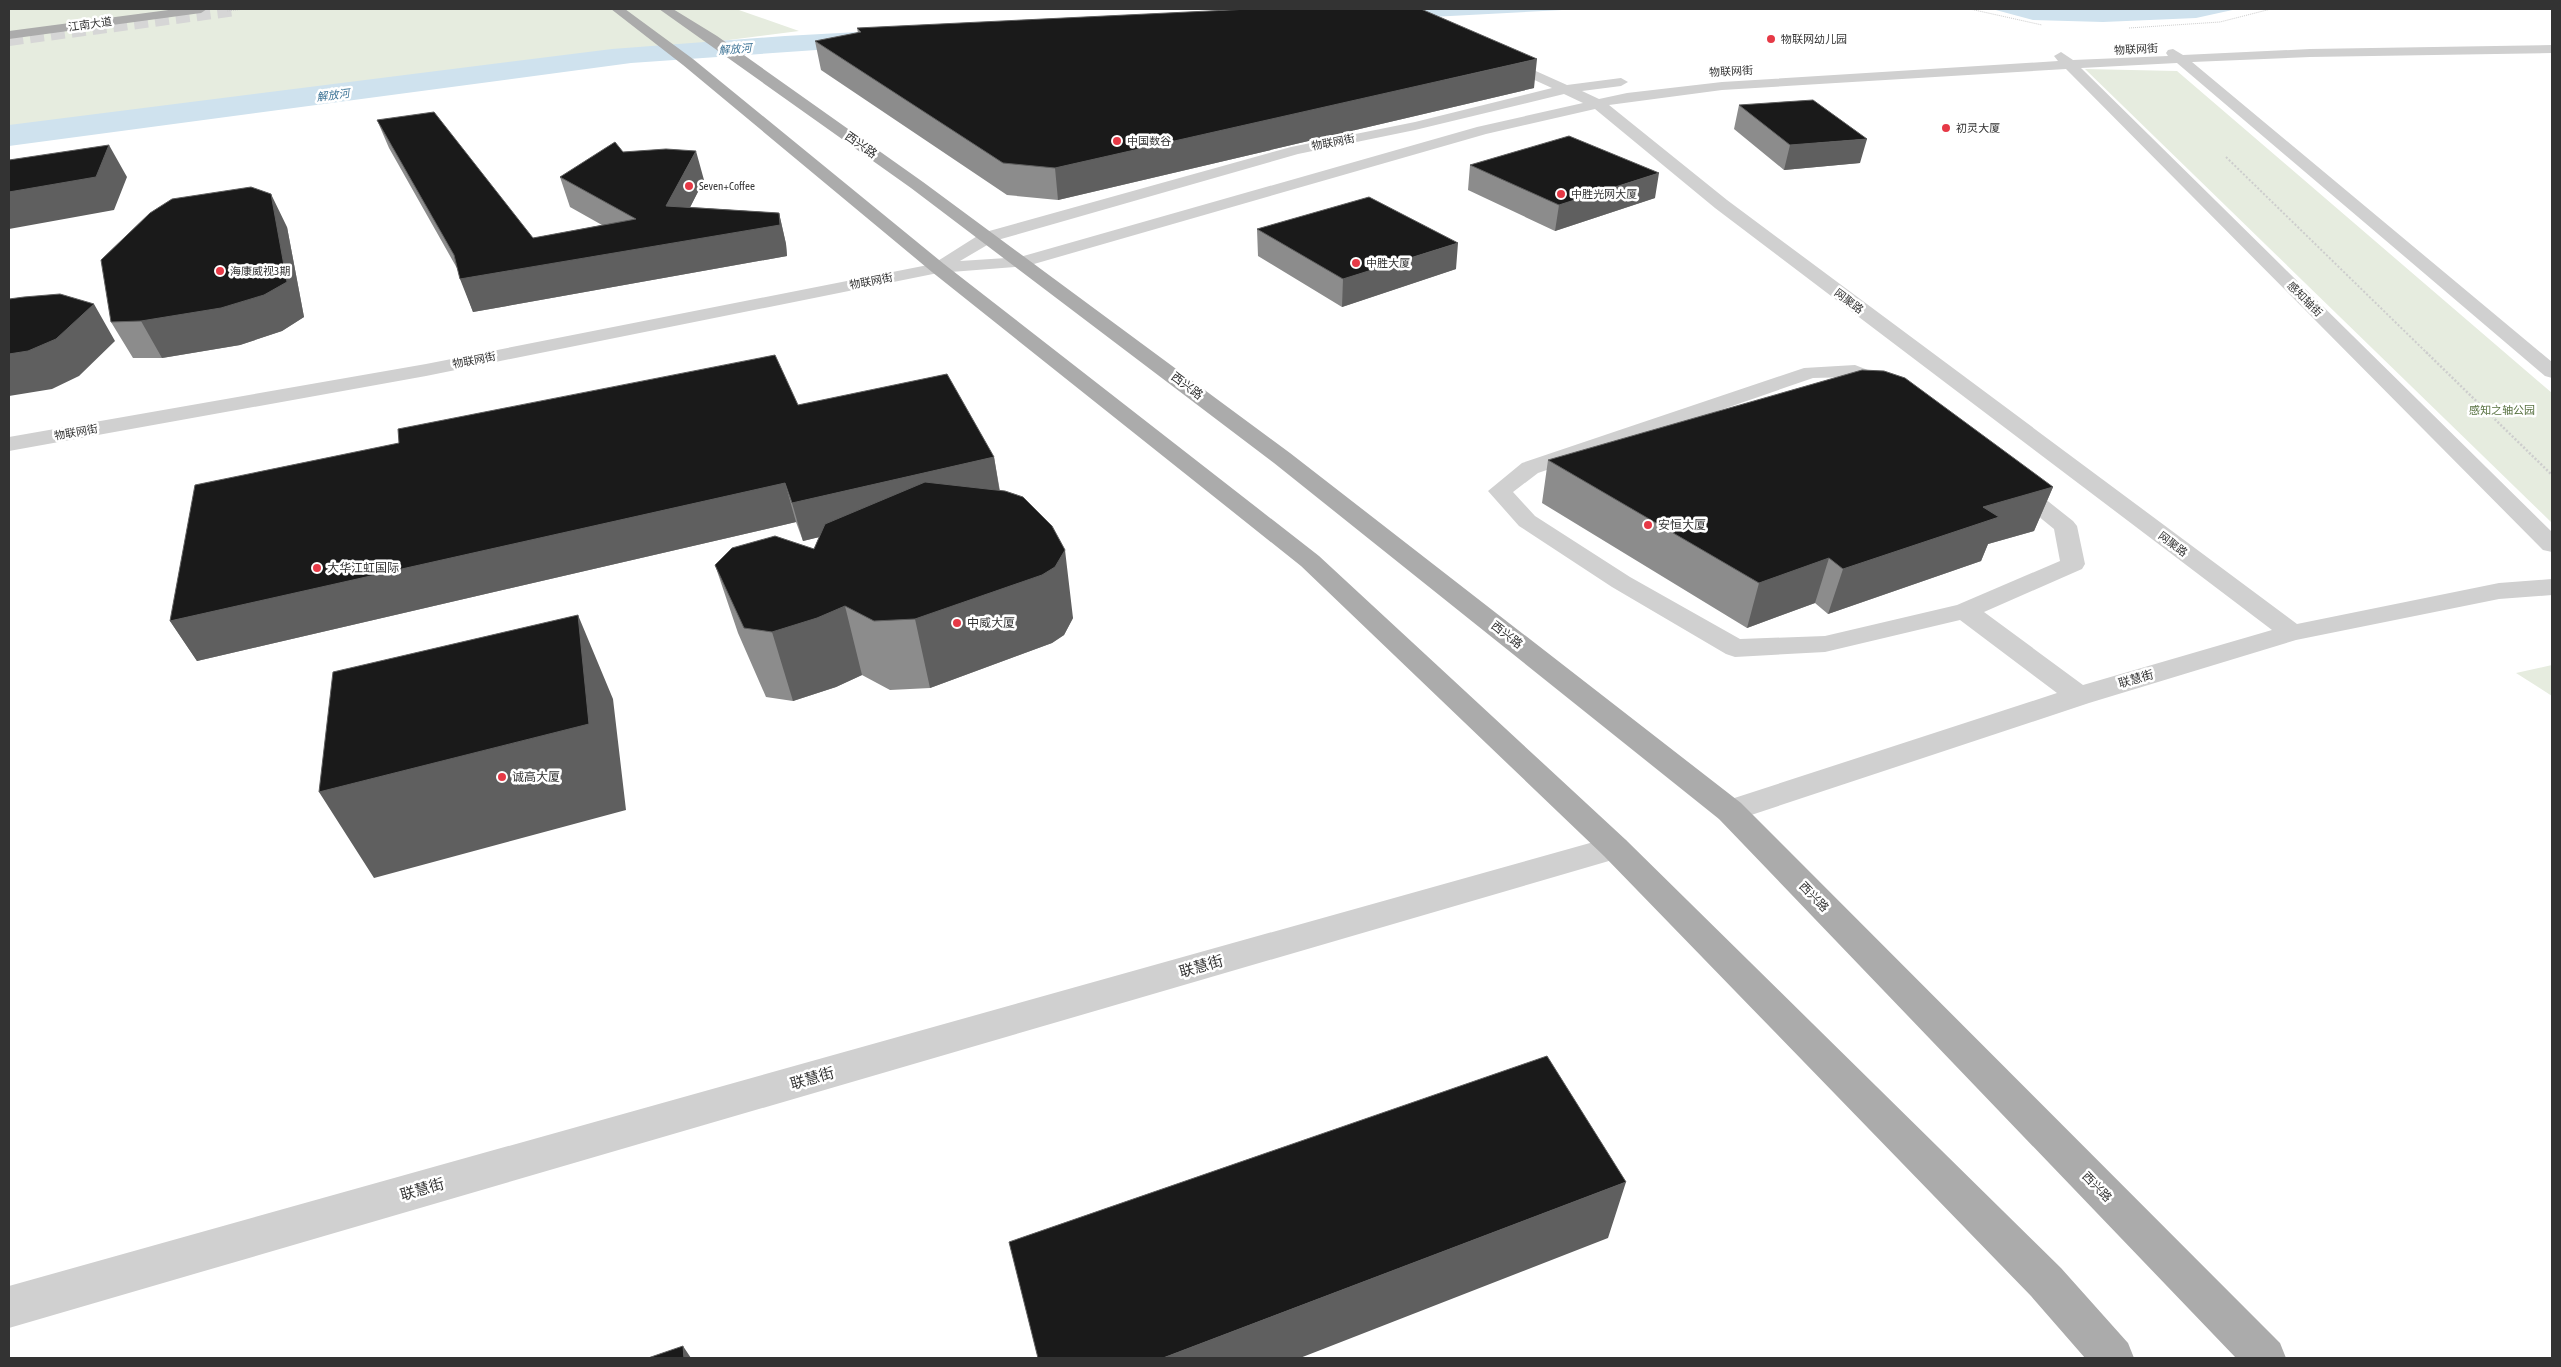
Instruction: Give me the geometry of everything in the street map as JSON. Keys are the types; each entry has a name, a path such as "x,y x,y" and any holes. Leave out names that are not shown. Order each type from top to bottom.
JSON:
{"main road":[{"name":"江南大道","path":"9,34 202,9"},
{"path":"617,9 688,62 938,268 1310,561 1615,848 2046,1282 2113,1358"},
{"name":"西兴路","path":"665,9 712,38 988,237 1282,458 1730,811 2265,1358"}],"street":[{"name":"物联网街","path":"1739,70 2063,59 2324,42 2552,40"},
{"name":"物联网街","path":"2174,53 2552,49"},
{"path":"2174,53 2552,372"},
{"name":"网聚路","path":"1489,54 1598,104 1721,204 2292,634"},
{"name":"物联网街","path":"9,444 426,370 938,268 1021,262 1482,130 1627,98 1722,86 2063,59"},
{"name":"感知轴街","path":"2063,59 2552,545"},
{"name":"物联网街","path":"938,268 988,237 1296,150 1415,126 1567,89 1633,81"},
{"path":"1965,611 2073,564 2065,526 2014,483 1888,385 1855,371 1811,372 1530,468 1500,491 1528,520 1621,582 1735,648 1824,644 1965,611 2079,696"},
{"name":"联慧街","path":"1730,811 2079,696 2292,634 2499,591 2552,587"},
{"name":"联慧街","path":"9,1307 1615,848"}],"path":[{"path":"1970,9 2042,26"},
{"path":"2129,28 2220,22 2271,9"},
{"path":"2226,157 2552,475"}],"green space":[{"path":"9,9 736,9 799,31 9,132"},
{"name":"感知之轴公园","path":"2085,69 2177,71 2552,393 2552,523"},
{"path":"2552,665 2552,696 2516,673"}],"water":[{"name":"解放河","path":"1274,9 1581,9 831,49 631,63 9,146 9,125 612,49 785,36"},
{"path":"1992,9 2237,9 2196,18 2103,22 2033,20"}],"building":[{"name":"中国数谷","path":"1250,9 1421,9 1537,59 1055,168 1003,163 815,41 861,32 857,28"},
{"path":"1813,100 1867,139 1790,145 1739,105"},
{"path":"434,112 533,238 636,219 560,177 615,142 623,152 666,149 696,151 666,206 779,213 780,225 460,279 454,255 377,120"},
{"path":"1569,136 1659,173 1559,205 1470,165"},
{"path":"109,145 96,177 9,192 9,160"},
{"path":"251,187 271,194 287,282 264,295 221,308 141,321 111,322 101,260 150,213 172,199"},
{"path":"1369,197 1458,243 1343,279 1257,229"},
{"path":"60,294 94,304 56,339 28,351 9,354 9,299"},
{"path":"775,355 798,405 947,374 994,457 792,503 785,483 170,621 195,485 399,443 398,429"},
{"path":"1862,370 1884,371 1905,378 2053,487 1983,507 1999,517 1843,569 1829,558 1759,583 1548,460"},
{"path":"925,482 1005,491 1023,497 1052,526 1065,550 1055,567 1042,575 915,619 874,621 845,606 817,618 772,632 744,628 715,565 732,548 775,536 814,549 825,524"},
{"path":"578,615 589,724 319,792 333,672"},
{"path":"1547,1056 1626,1182 1163,1358 1038,1358 1009,1242"},
{"path":"683,1346 684,1358 648,1358"}],"tunnel":[{"path":"9,39 236,9"}],"place":[{"name":"物联网幼儿园","path":"1771,39"},
{"name":"初灵大厦","path":"1946,128"},
{"name":"中国数谷","path":"1117,141"},
{"name":"Seven+Coffee","path":"689,186"},
{"name":"中胜光网大厦","path":"1561,194"},
{"name":"中胜大厦","path":"1356,263"},
{"name":"海康威视3期","path":"220,271"},
{"name":"安恒大厦","path":"1648,525"},
{"name":"大华江虹国际","path":"317,568"},
{"name":"中威大厦","path":"957,623"},
{"name":"诚高大厦","path":"502,777"}]}
